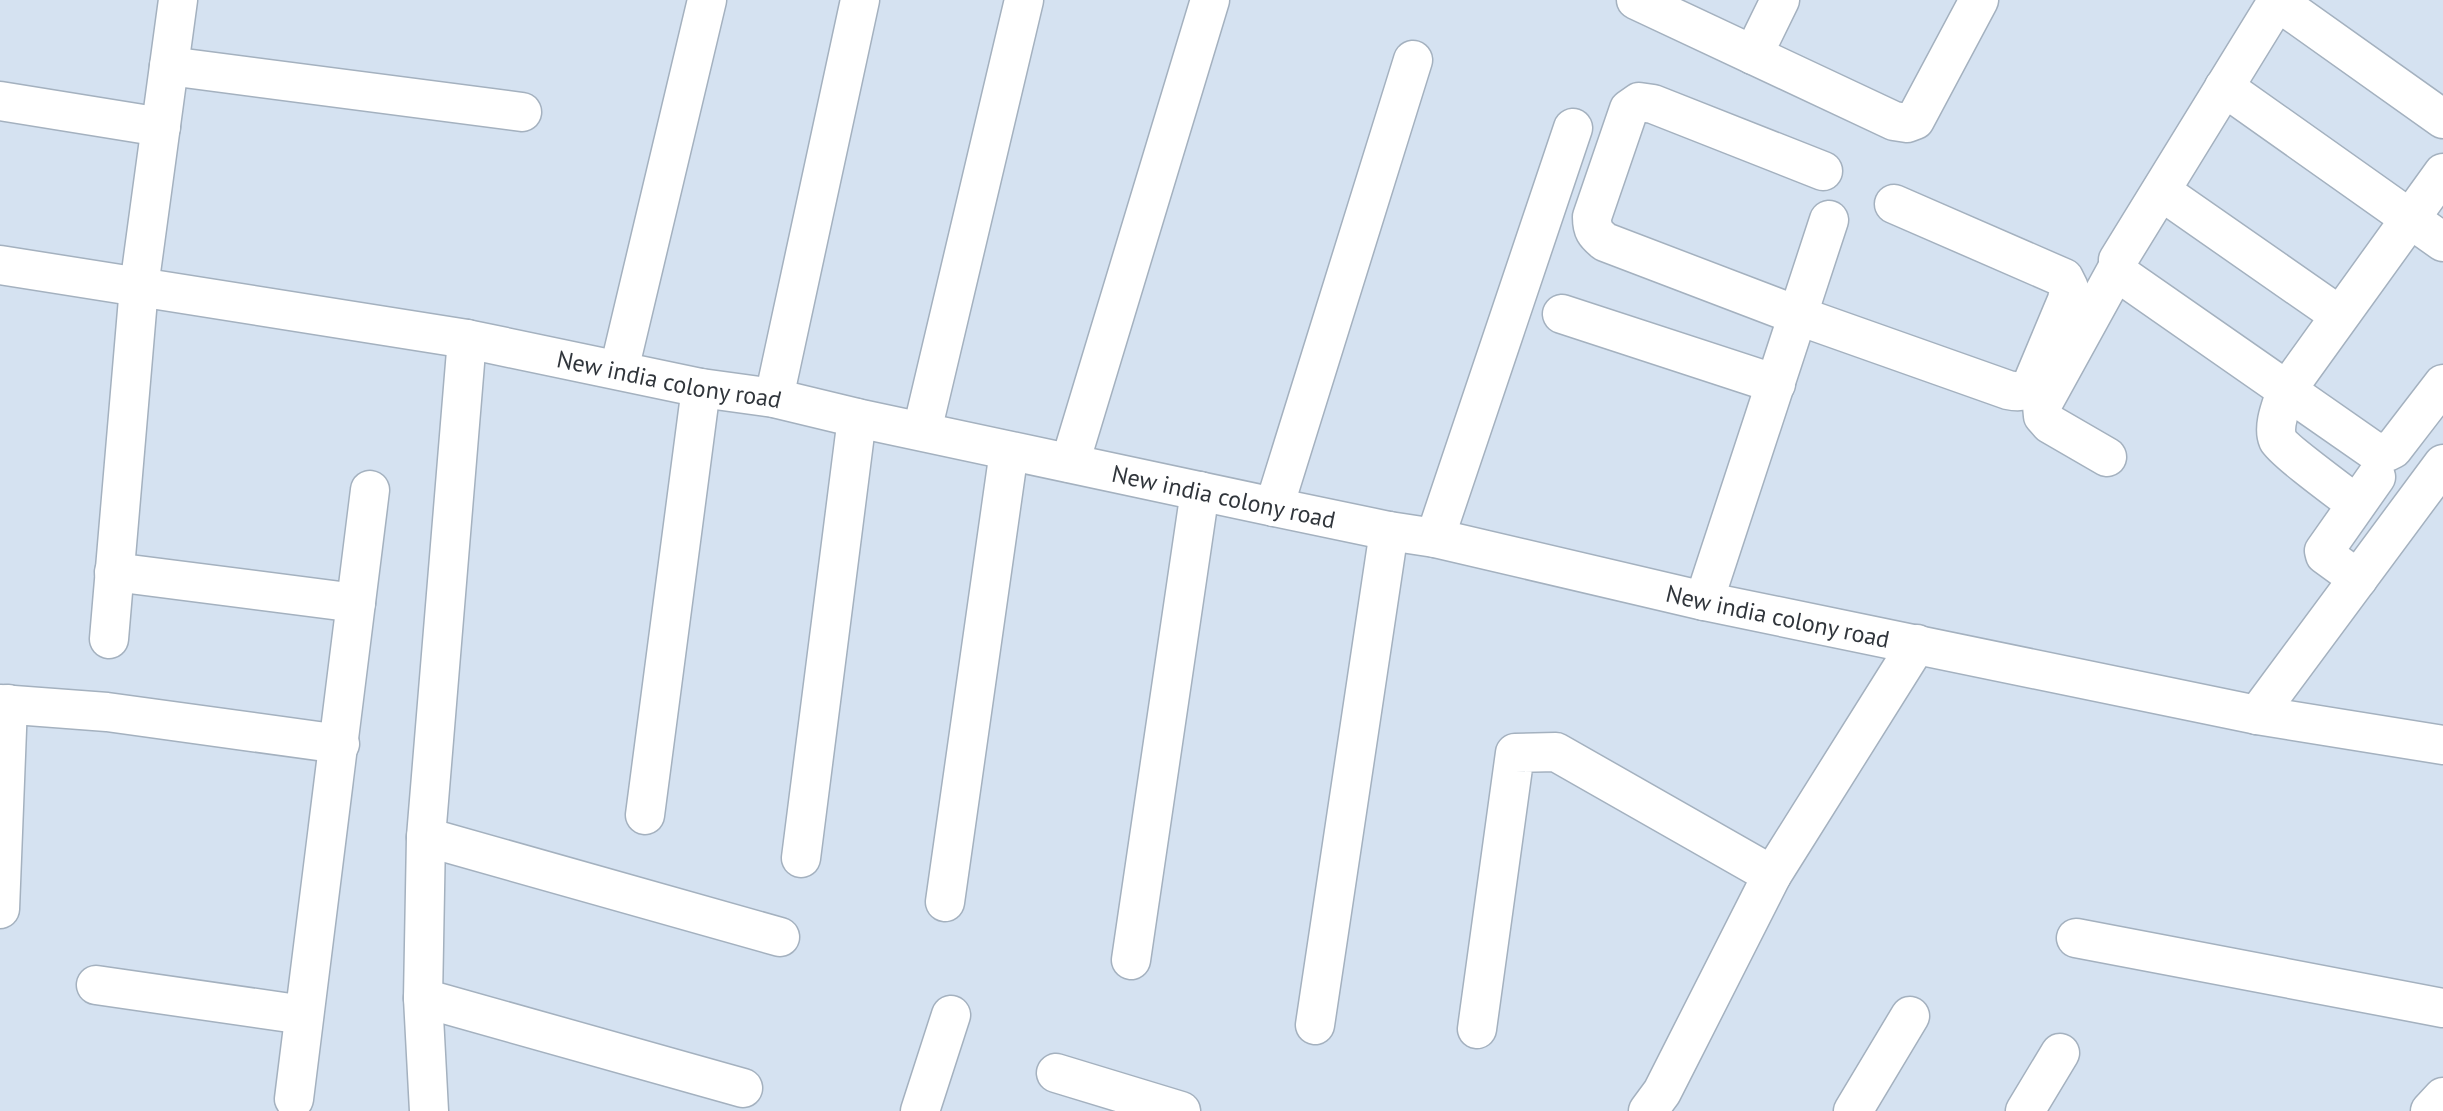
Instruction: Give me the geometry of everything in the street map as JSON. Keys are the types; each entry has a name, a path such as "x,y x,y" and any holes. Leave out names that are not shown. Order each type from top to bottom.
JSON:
{"street":[{"path":"109,639 139,287 178,0"},
{"path":"619,370 707,0"},
{"path":"774,398 860,0"},
{"path":"922,431 1024,0"},
{"path":"1070,463 1210,0"},
{"path":"1636,0 1894,121 1907,122 1915,120 1979,0"},
{"path":"1753,55 1780,0"},
{"path":"2443,119 2277,0 2118,261 2120,274 2125,278 2374,451 2387,452 2393,449 2443,384"},
{"path":"1275,507 1413,61"},
{"path":"169,66 522,112"},
{"path":"2224,87 2443,242"},
{"path":"0,101 161,127"},
{"path":"1823,171 1654,104 1639,102 1629,109 1592,217 1592,228 1605,242 1799,316 2008,390 2018,392 2031,386 2067,300 2069,288 2064,278 1894,204"},
{"path":"1435,538 1573,128"},
{"path":"2358,579 2325,555 2324,551 2366,491 2282,445 2276,430 2286,391 2443,173"},
{"path":"2161,191 2339,315"},
{"path":"1704,601 1829,220"},
{"name":"New india colony road","path":"0,265 467,338 701,387 774,398 1009,451 1389,531 1435,538 1704,601 2257,715 2443,745"},
{"path":"2106,457 2050,424 2043,416 2042,405 2118,267"},
{"path":"1562,314 1776,384"},
{"path":"429,1111 423,998 426,837 467,338"},
{"path":"645,815 701,387"},
{"path":"801,858 857,418"},
{"path":"945,902 1009,451"},
{"path":"2257,715 2443,464"},
{"path":"294,1099 370,490"},
{"path":"1131,960 1200,491"},
{"path":"1315,1025 1389,531"},
{"path":"114,572 356,603"},
{"path":"1666,1105 1772,875 1917,644"},
{"path":"0,909 4,704 107,712 340,744"},
{"path":"1477,1028 1515,753 1556,752 1772,875"},
{"path":"426,837 780,937"},
{"path":"2076,938 2443,1008"},
{"path":"96,985 304,1015"},
{"path":"423,998 743,1088"},
{"path":"920,1111 951,1015"},
{"path":"1853,1111 1910,1016"},
{"path":"2025,1111 2060,1053"},
{"path":"1056,1073 1181,1111"},
{"path":"2430,1111 2443,1097"}]}
